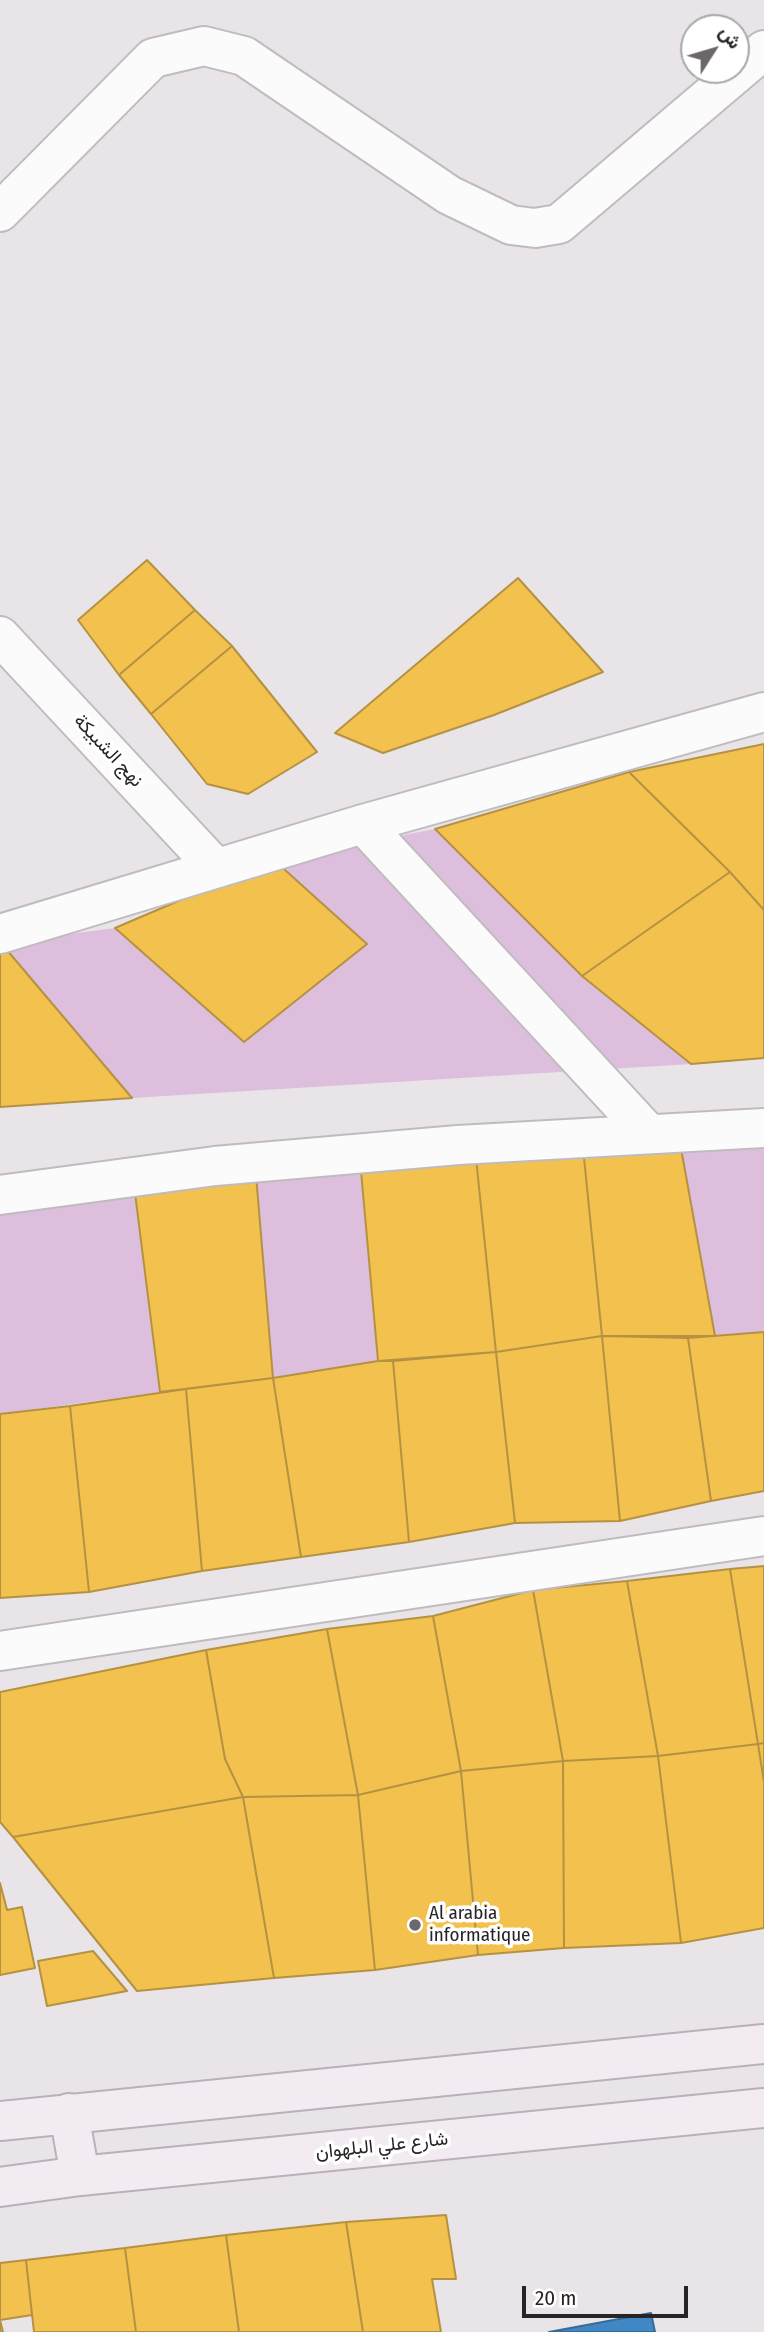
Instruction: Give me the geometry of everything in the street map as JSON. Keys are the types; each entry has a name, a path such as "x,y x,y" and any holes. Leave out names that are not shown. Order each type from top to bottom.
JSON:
{"main road":[{"path":"0,2122 764,2045"},
{"name":"شارع علي البلهوان","path":"0,2187 80,2176 764,2108"},
{"path":"69,2113 80,2176"}],"street":[{"path":"0,212 153,58 204,46 244,56 449,195 511,225 536,228 559,224 764,50"},
{"name":"نهج الشبيكة","path":"0,636 215,867"},
{"path":"0,934 215,867 764,712"},
{"path":"363,824 649,1135"},
{"path":"0,1195 215,1166 457,1145 764,1128"},
{"path":"0,1651 764,1536"}],"shaded area":[{"path":"435,829 582,976 691,1064 132,1098 1,943 115,928 244,1042 367,944 274,860"},
{"path":"764,1138 764,1332 715,1336 680,1143"},
{"path":"361,1171 378,1361 273,1378 256,1175"},
{"path":"135,1193 160,1392 0,1414 0,1202"}],"building: سكن":[{"path":"147,560 195,610 119,675 78,620"},
{"path":"518,578 603,672 494,715 383,753 335,733"},
{"path":"195,610 232,646 151,714 119,675"},
{"path":"232,646 317,752 248,794 207,784 151,714"},
{"path":"764,744 764,910 730,872 629,772"},
{"path":"629,772 730,872 582,976 435,829"},
{"path":"274,860 367,944 244,1042 115,928"},
{"path":"730,872 764,910 764,1058 691,1064 582,976"},
{"path":"1,943 132,1098 0,1107"},
{"path":"680,1143 715,1336 602,1336 583,1148"},
{"path":"583,1148 602,1336 496,1352 476,1158"},
{"path":"476,1158 496,1352 378,1361 361,1171"},
{"path":"256,1175 273,1378 160,1392 135,1193"},
{"path":"764,1332 764,1491 711,1501 688,1338"},
{"path":"602,1336 688,1338 711,1501 620,1521"},
{"path":"602,1336 620,1521 515,1523 496,1352"},
{"path":"496,1352 515,1523 409,1542 393,1361"},
{"path":"378,1361 393,1361 409,1542 301,1557 273,1378"},
{"path":"273,1378 301,1557 202,1571 186,1389"},
{"path":"186,1389 202,1571 89,1592 70,1406"},
{"path":"70,1406 89,1592 0,1598 0,1414"},
{"path":"764,1566 764,1743 758,1744 730,1569"},
{"path":"730,1569 758,1744 658,1756 627,1581"},
{"path":"627,1581 658,1756 563,1761 533,1590"},
{"path":"533,1590 563,1761 461,1771 433,1616"},
{"path":"433,1616 461,1771 358,1795 327,1629"},
{"path":"327,1629 358,1795 243,1797 225,1759 206,1650"},
{"path":"206,1650 225,1759 243,1797 13,1837 0,1822 0,1692"},
{"path":"764,1743 764,1782 758,1744"},
{"path":"758,1744 764,1782 764,1928 681,1943 658,1756"},
{"path":"658,1756 681,1943 564,1948 563,1761"},
{"path":"563,1761 564,1948 478,1955 461,1771"},
{"path":"461,1771 478,1955 375,1970 358,1795"},
{"path":"358,1795 375,1970 274,1978 243,1797"},
{"path":"243,1797 274,1978 137,1991 13,1837"},
{"path":"0,1883 7,1910 22,1907 35,1968 0,1975"},
{"path":"93,1951 127,1991 47,2006 38,1961"},
{"path":"446,2215 456,2279 432,2279 441,2332 363,2332 346,2222"},
{"path":"346,2222 363,2332 239,2332 226,2235"},
{"path":"226,2235 239,2332 136,2332 125,2248"},
{"path":"125,2248 136,2332 34,2332 26,2260"},
{"path":"26,2260 32,2315 0,2320 0,2263"}],"building: مدارس":[{"path":"651,2313 655,2332 549,2332"}],"place":[{"name":"Al arabia informatique","path":"415,1925"}]}
